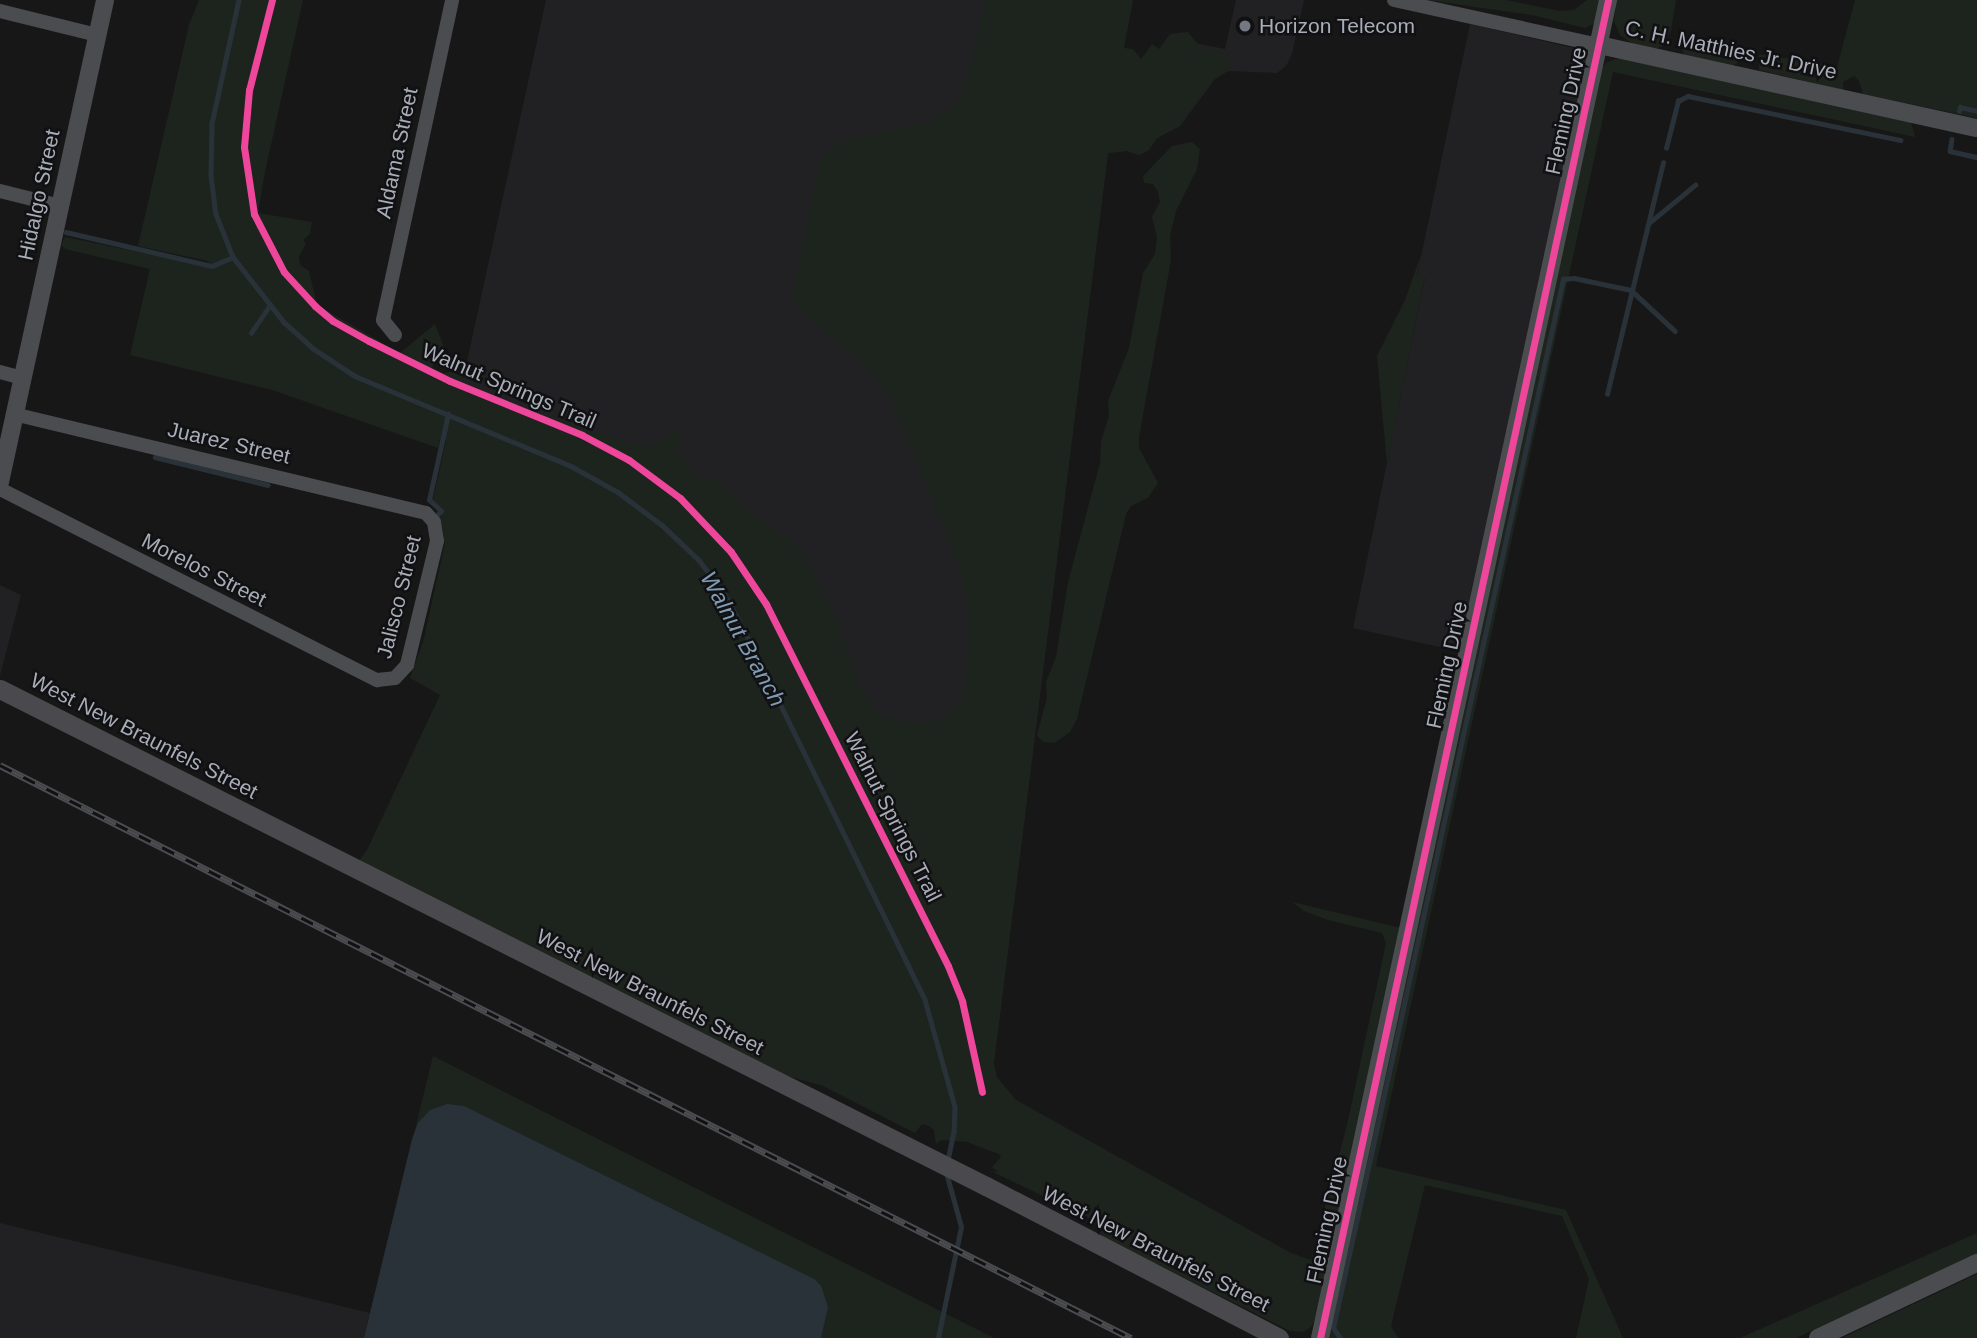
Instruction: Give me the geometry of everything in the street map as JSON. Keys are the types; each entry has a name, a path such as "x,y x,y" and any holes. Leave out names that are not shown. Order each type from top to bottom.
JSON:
{"main road":[{"name":"West New Braunfels Street","path":"0,689 986,1186 1279,1338"}],"street":[{"name":"Hidalgo Street","path":"0,481 105,0"},
{"name":"Aldama Street","path":"395,335 385,325 384,315 452,0"},
{"name":"C. H. Matthies Jr. Drive","path":"1394,0 1977,128"},
{"name":"Fleming Drive","path":"1320,1338 1608,0"},
{"path":"0,11 97,35"},
{"path":"0,191 60,206"},
{"path":"0,372 23,378"},
{"name":"Juarez Street","path":"15,414 412,507 432,518"},
{"name":"Morelos Street","path":"0,489 366,676 377,680 391,680"},
{"name":"Jalisco Street","path":"391,680 401,674 409,658 437,541 432,518"},
{"path":"1818,1338 1977,1263"}],"shaded area":[{"path":"199,0 303,0 258,213 312,222 310,234 303,240 306,244 299,256 300,265 309,271 317,305 400,353 435,324 443,345 432,368 444,373 465,369 462,385 627,443 649,446 675,432 681,435 678,456 688,463 695,476 704,481 713,477 752,515 784,535 803,554 840,627 859,684 873,710 889,718 921,725 939,719 954,709 963,697 970,648 970,612 962,576 949,541 890,398 865,365 803,314 794,301 793,287 820,162 838,142 928,121 951,109 959,100 968,76 986,0 1133,0 1124,48 1133,49 1141,59 1152,44 1159,49 1170,34 1188,32 1197,43 1197,54 1210,47 1226,54 1233,62 1228,71 1210,82 1180,126 1157,138 1149,150 1139,155 1127,151 1108,153 994,1064 997,1077 1016,1100 1291,1253 1311,1260 1347,1125 1386,943 1382,933 1328,920 1304,911 1292,902 1401,928 1317,1315 1311,1327 1303,1332 1290,1331 1103,1237 1091,1219 991,1171 998,1172 992,1167 1001,1157 999,1154 967,1142 941,1140 936,1144 934,1130 927,1125 922,1124 915,1133 823,1086 788,1076 358,862 367,850 440,695 410,678 423,642 445,543 440,517 444,510 433,500 446,441 440,439 438,448 272,390 130,355 150,269 65,249 61,245 65,237 212,267 208,261 138,246 189,25"},
{"path":"546,0 1133,0 1121,61 1178,74 1186,41 1225,49 1236,0 1304,0 1292,54 1286,66 1277,73 1229,71 1218,75 1180,126 1157,138 1149,150 1139,155 1127,151 1108,153 1031,758 867,738 462,384"},
{"path":"1427,0 1506,0 1560,11 1574,10 1587,0 1600,0 1595,23 1585,28 1532,15"},
{"path":"1617,0 1676,0 1671,30 1662,46 1655,49 1633,44 1620,35 1614,21"},
{"path":"1855,0 1977,0 1977,118 1863,94 1859,81 1854,76 1843,82 1843,90 1759,70 1759,55 1766,55 1823,64 1836,71"},
{"path":"1470,24 1586,51 1590,59 1462,652 1353,628 1425,278 1417,276"},
{"path":"1686,39 1709,41 1737,49 1743,52 1741,60 1732,66 1684,55 1681,45"},
{"path":"1619,58 1911,122 1915,137 1613,72 1376,1166 1566,1210 1623,1338 1576,1338 1589,1279 1562,1216 1425,1185 1391,1326 1398,1338 1330,1338 1329,1331 1336,1329 1331,1323 1601,70 1607,62"},
{"path":"1192,142 1200,149 1197,169 1176,211 1170,236 1171,260 1139,437 1139,448 1158,483 1148,498 1131,506 1126,514 1077,719 1070,732 1055,743 1043,742 1037,735 1047,698 1046,682 1056,657 1068,582 1100,463 1101,442 1109,415 1108,401 1129,348 1143,273 1155,254 1157,238 1152,217 1160,202 1153,184 1144,183 1143,176 1172,146"},
{"path":"1422,252 1417,275 1425,277 1387,464 1377,356 1405,300"},
{"path":"0,585 21,595 0,676"},
{"path":"433,1056 994,1338 364,1338"},
{"path":"447,1104 464,1106 814,1279 821,1286 828,1307 821,1338 364,1338 412,1139 418,1123 430,1110"},
{"path":"0,1223 370,1313 364,1338 0,1338"},
{"path":"1977,1233 1977,1254 1796,1338 1740,1338"},
{"path":"1977,1274 1977,1338 1842,1338"}],"waterway":[{"name":"Walnut Branch","path":"239,0 212,124 211,175 216,214 233,257 284,322 314,349 355,376 571,466 618,492 662,525 699,560 724,593 746,634 925,1000 955,1107 954,1132 948,1161"},
{"path":"1666,148 1678,101 1688,96 1901,140"},
{"path":"1959,111 1960,107 1977,111"},
{"path":"1952,139 1950,151 1977,157"},
{"path":"1607,394 1663,163"},
{"path":"1649,223 1695,185"},
{"path":"66,232 212,266 233,257"},
{"path":"1340,1338 1333,1328 1563,279 1574,278 1631,290 1675,331"},
{"path":"251,333 270,305"},
{"path":"438,514 441,511 429,500 448,414"},
{"path":"155,457 268,485"},
{"name":"Walnut Branch","path":"938,1338 961,1227 946,1173"}],"railway":[{"path":"0,765 1131,1338"}],"cycle path":[{"name":"Walnut Springs Trail","path":"272,0 249,90 244,147 254,214 284,272 315,306 333,321 369,341 450,381 582,435 629,460 680,498 731,552 766,604 948,966 962,1001 982,1092"},
{"path":"1320,1338 1608,0"}],"place":[{"name":"Horizon Telecom","path":"1245,26"}]}
